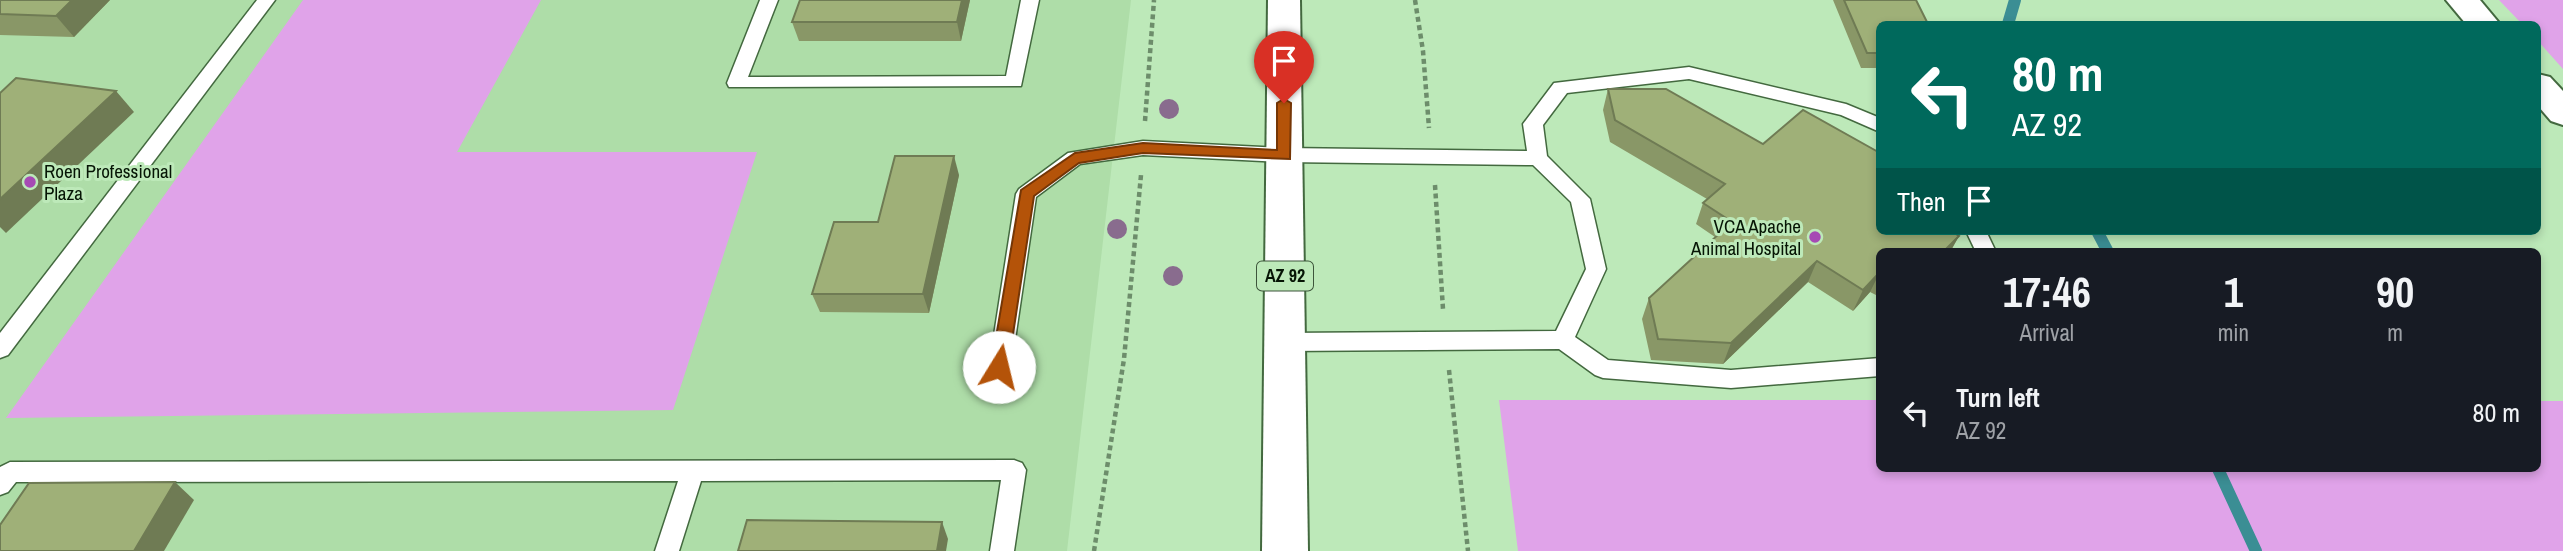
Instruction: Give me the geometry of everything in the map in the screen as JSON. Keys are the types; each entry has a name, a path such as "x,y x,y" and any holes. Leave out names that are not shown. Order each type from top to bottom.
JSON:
{"main road":[{"name":"AZ 92","path":"1284,0 1285,551"},
{"path":"2462,0 2481,21"},
{"path":"2541,88 2563,113"}],"lane":[{"path":"0,349 266,0"},
{"path":"769,0 736,83 1014,82 1030,0"},
{"path":"1563,340 1596,269 1580,199 1538,158 1533,124 1561,87 1689,73 1846,110 1876,124"},
{"path":"999,367 1027,194 1075,158 1143,148 1284,155 1538,158"},
{"path":"1285,342 1563,340 1603,369 1731,379 1876,367"},
{"path":"667,551 693,470"},
{"path":"0,485 10,471 1014,470 1002,551"}],"path":[{"path":"1094,551 1124,359 1154,0"},
{"path":"1415,0 1423,51 1446,341 1468,551"}],"shaded area":[{"path":"0,0 1131,0 1067,551 0,551"},
{"path":"303,0 541,0 457,152 757,152 673,410 6,418"},
{"path":"2499,0 2563,0 2563,69 2541,44 2541,21 2519,21"},
{"path":"1499,400 1876,400 1876,472 2541,472 2541,401 2563,401 2563,551 1518,551"}],"building":[{"path":"0,0 72,0 56,16 0,14"},
{"path":"800,0 962,0 957,22 792,22"},
{"path":"1844,0 1916,0 1926,21 1876,21 1876,53 1867,53"},
{"path":"16,78 116,91 0,199 0,93"},
{"name":"VCA Apache Animal Hospital","path":"1608,89 1666,89 1763,144 1803,110 1876,151 1876,235 1959,236 1947,248 1876,248 1876,276 1863,290 1817,261 1731,343 1658,339 1649,298 1732,222 1703,203 1725,184 1615,120"},
{"path":"895,156 954,156 923,294 812,294 834,222 878,222"},
{"path":"175,482 134,551 0,551 0,525 29,483"},
{"path":"747,520 942,522 937,551 738,551"}],"waterway":[{"path":"2009,21 2015,0"},
{"path":"2099,235 2106,248"},
{"path":"2219,472 2256,551"}],"place":[{"name":"Roen Professional Plaza","path":"30,182"},
{"name":"VCA Apache Animal Hospital","path":"1815,237"}],"route":[{"path":"999,367 1027,194 1075,158 1143,148 1284,155 1284,103"}]}
